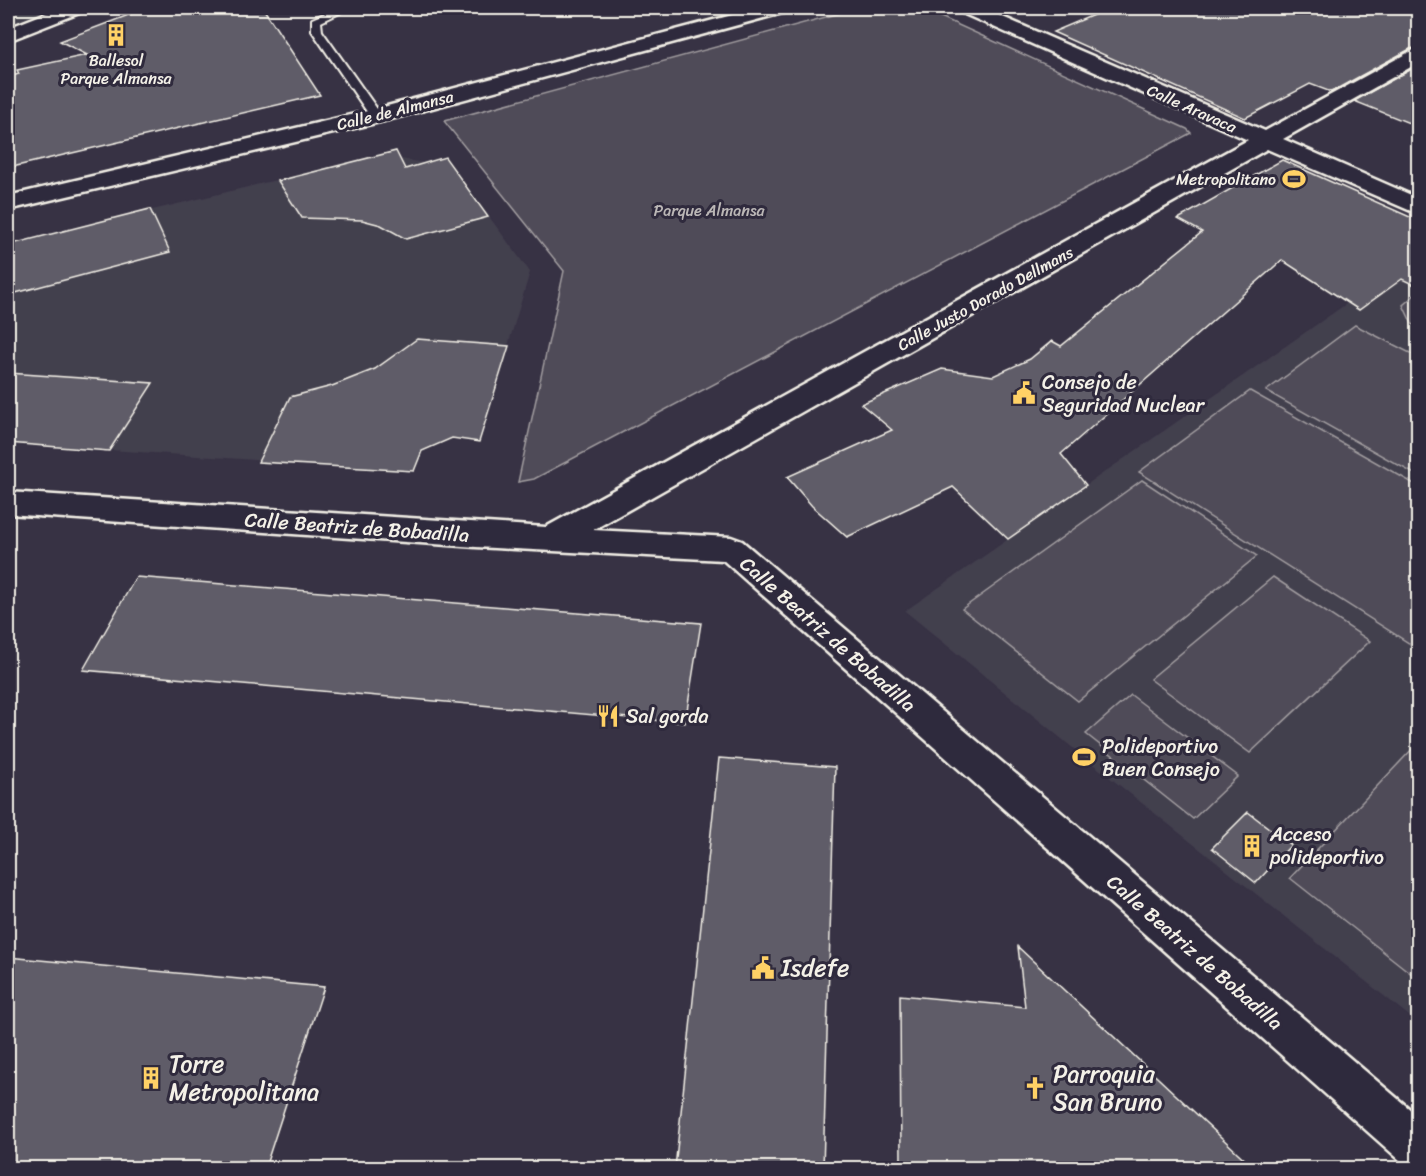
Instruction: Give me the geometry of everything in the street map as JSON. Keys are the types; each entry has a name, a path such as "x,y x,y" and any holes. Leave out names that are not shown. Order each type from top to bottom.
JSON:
{"street":[{"path":"8,35 75,8"},
{"name":"Calle de Almansa","path":"8,203 376,116 779,8"},
{"name":"Calle Aravaca","path":"967,8 1419,207"},
{"name":"Calle Justo Dorado Dellmans","path":"551,539 1414,62"},
{"name":"Calle Beatriz de Bobadilla","path":"8,503 731,549 1419,1146"}],"lane":[{"path":"345,8 316,21 317,31 376,116"}],"shaded area":[{"path":"8,8 75,8 8,35"},
{"path":"396,151 401,159 424,163 445,157 530,272 479,442 452,438 422,451 414,471 8,443 8,245"},
{"path":"1418,254 1418,1023 905,611"}],"green space":[{"name":"Parque Almansa","path":"859,8 921,8 1187,129 1191,133 534,479 518,482 564,271 444,121"},
{"path":"1418,292 1418,327 1412,324 1403,305"},
{"path":"1355,325 1418,357 1418,476 1266,391"},
{"path":"1250,391 1418,486 1418,649 1139,472"},
{"path":"1142,480 1257,556 1078,701 962,609"},
{"path":"1273,577 1370,641 1250,753 1150,679"},
{"path":"1131,695 1238,776 1193,819 1086,734"},
{"path":"1418,743 1418,979 1290,878"}],"building":[{"path":"147,8 263,8 320,95 8,168 8,77 19,74 17,70 87,55 60,41"},
{"path":"1110,8 1419,8 1419,47 1410,49 1331,92 1310,84 1245,118 1053,32"},
{"path":"1419,65 1419,127 1354,101"},
{"path":"396,151 405,169 445,157 488,217 406,239 381,225 362,220 302,218 278,181"},
{"name":"Consejo de Seguridad Nuclear","path":"1282,160 1419,221 1419,287 1402,279 1359,310 1282,260 1061,454 1086,485 1008,539 953,487 847,537 812,506 787,477 892,430 861,404 942,369 993,376 1030,359 1052,341 1061,346 1202,232 1178,219"},
{"path":"150,209 170,252 8,295 8,245"},
{"path":"417,339 509,346 479,442 452,438 422,451 414,471 258,462 290,397 332,386 375,369"},
{"path":"8,373 153,383 109,451 8,443"},
{"path":"136,577 701,623 685,723 83,670"},
{"name":"Isdefe","path":"719,758 835,767 823,1168 675,1168"},
{"name":"Acceso polideportivo","path":"1248,812 1291,845 1256,883 1212,848"},
{"name":"Parroquia San Bruno","path":"1018,947 1254,1168 901,1168 900,995 1025,1007"},
{"name":"Torre Metropolitana","path":"8,957 324,987 265,1168 8,1168"}],"place":[{"name":"Ballesol Parque Almansa","path":"116,35"},
{"name":"Metropolitano","path":"1294,179"},
{"name":"Consejo de Seguridad Nuclear","path":"1024,393"},
{"name":"Sal gorda","path":"608,716"},
{"name":"Polideportivo Buen Consejo","path":"1084,757"},
{"name":"Acceso polideportivo","path":"1252,846"},
{"name":"Isdefe","path":"763,968"},
{"name":"Torre Metropolitana","path":"151,1078"},
{"name":"Parroquia San Bruno","path":"1035,1088"}]}
